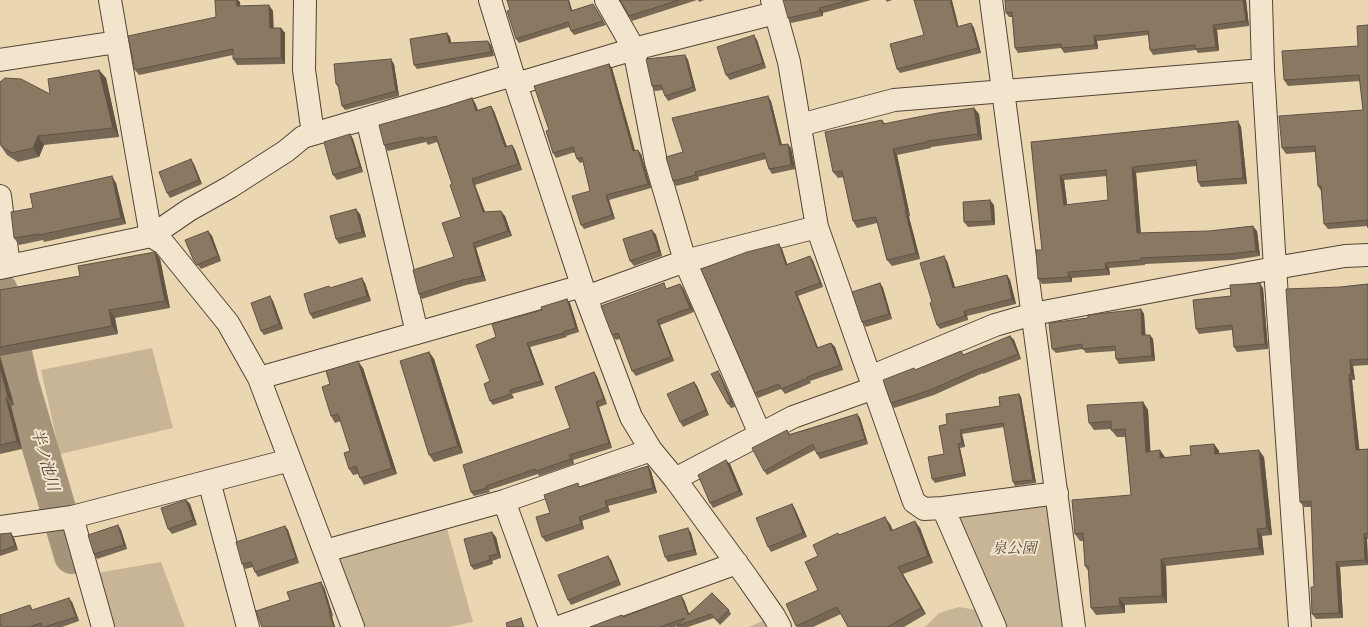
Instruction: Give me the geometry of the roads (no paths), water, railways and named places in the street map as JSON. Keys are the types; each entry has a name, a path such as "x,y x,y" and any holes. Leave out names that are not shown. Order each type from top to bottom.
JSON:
{"street":[{"path":"110,0 151,236 164,244 228,323 260,378 354,627"},
{"path":"306,0 304,70 313,134"},
{"path":"490,0 514,79 584,292 631,417 651,450 675,479 737,563 780,627"},
{"path":"606,0 634,49 656,162 685,261 760,434"},
{"path":"991,0 1074,627"},
{"path":"1261,0 1263,70 1275,268 1300,627"},
{"path":"0,196 4,267 151,236 189,210 268,163 303,137 367,118 634,49 774,7 790,62 817,227 914,502 924,508 943,508 1056,493"},
{"path":"0,60 117,42"},
{"path":"800,125 894,100 1263,70"},
{"path":"367,118 417,333"},
{"path":"260,378 417,333 584,292 685,261 817,227"},
{"path":"675,479 793,417 995,325 1033,314 1275,268 1345,256 1368,255"},
{"path":"325,551 504,501 651,450"},
{"path":"0,527 72,517 290,460"},
{"path":"209,481 248,627"},
{"path":"504,501 550,627"},
{"path":"943,508 995,627"},
{"path":"72,517 103,627"},
{"path":"559,627 737,563"}],"waterway":[{"name":"半ノ池川","path":"0,291 21,383 72,556"}],"park label":[{"name":"泉公園","path":"1014,549"}]}
